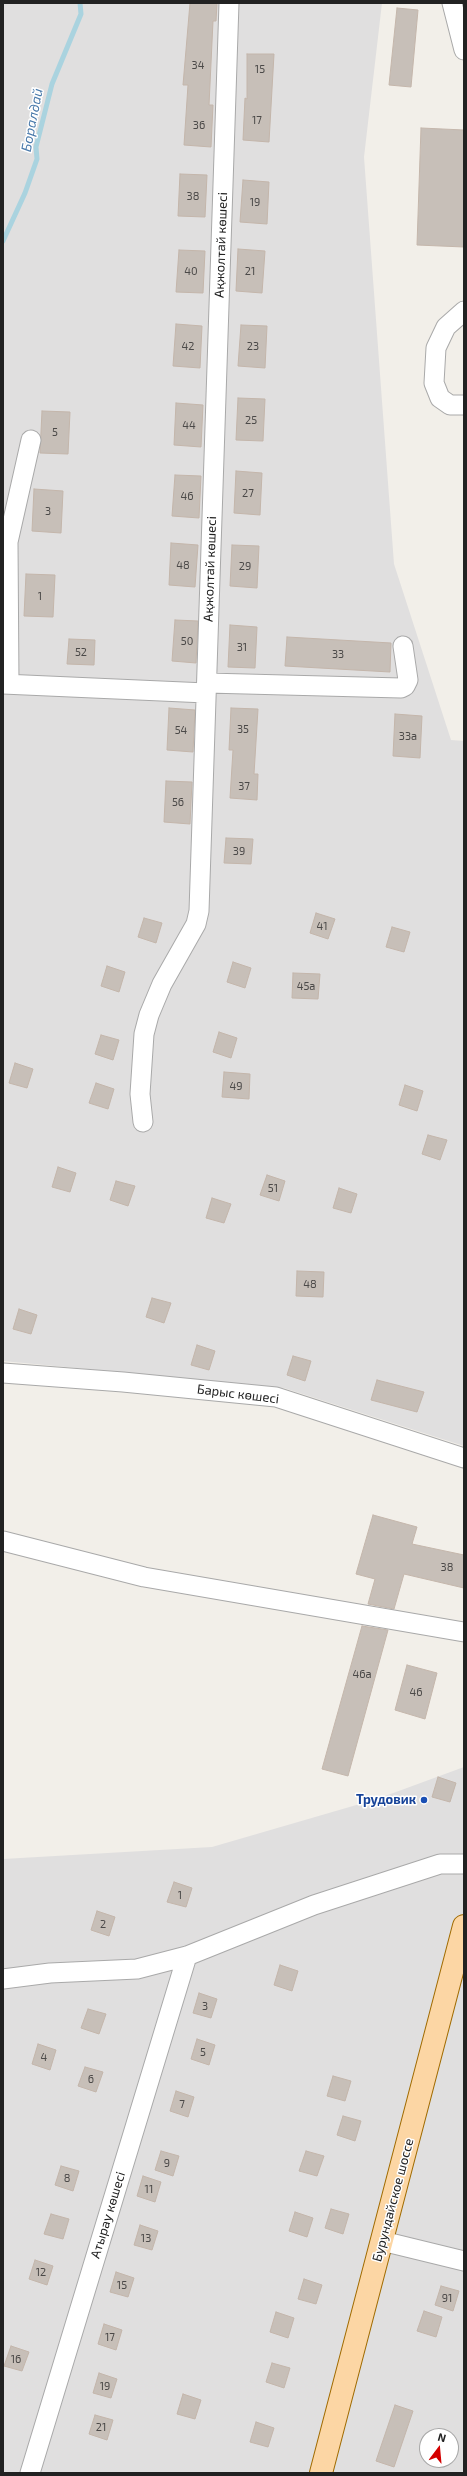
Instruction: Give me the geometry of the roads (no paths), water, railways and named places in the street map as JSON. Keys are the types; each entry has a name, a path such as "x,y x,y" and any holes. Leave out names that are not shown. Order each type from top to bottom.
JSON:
{"main road":[{"name":"Бурундайское шоссе","path":"321,2473 464,1926"}],"street":[{"name":"Ақжолтай көшесі","path":"143,1122 140,1094 144,1034 149,1015 162,984 196,924 199,911 229,3"},
{"path":"452,3 464,50"},
{"path":"464,311 446,327 436,348 434,383 440,398 450,405 464,405"},
{"path":"31,440 8,542 6,684 206,688 401,688 405,686 408,680 402,646"},
{"name":"Барыс көшесі","path":"3,1373 122,1382 276,1397 464,1458"},
{"path":"3,1541 144,1577 464,1632"},
{"path":"3,1978 50,1973 137,1969 187,1956 314,1905 440,1864 464,1864"},
{"name":"Атырау көшесі","path":"30,2473 187,1956"},
{"path":"382,2241 464,2261"}],"waterway":[{"name":"Боралдай","path":"3,241 25,193 37,159 36,147 52,84 81,14 80,3"}],"place":[{"name":"Трудовик","path":"424,1800"}]}
